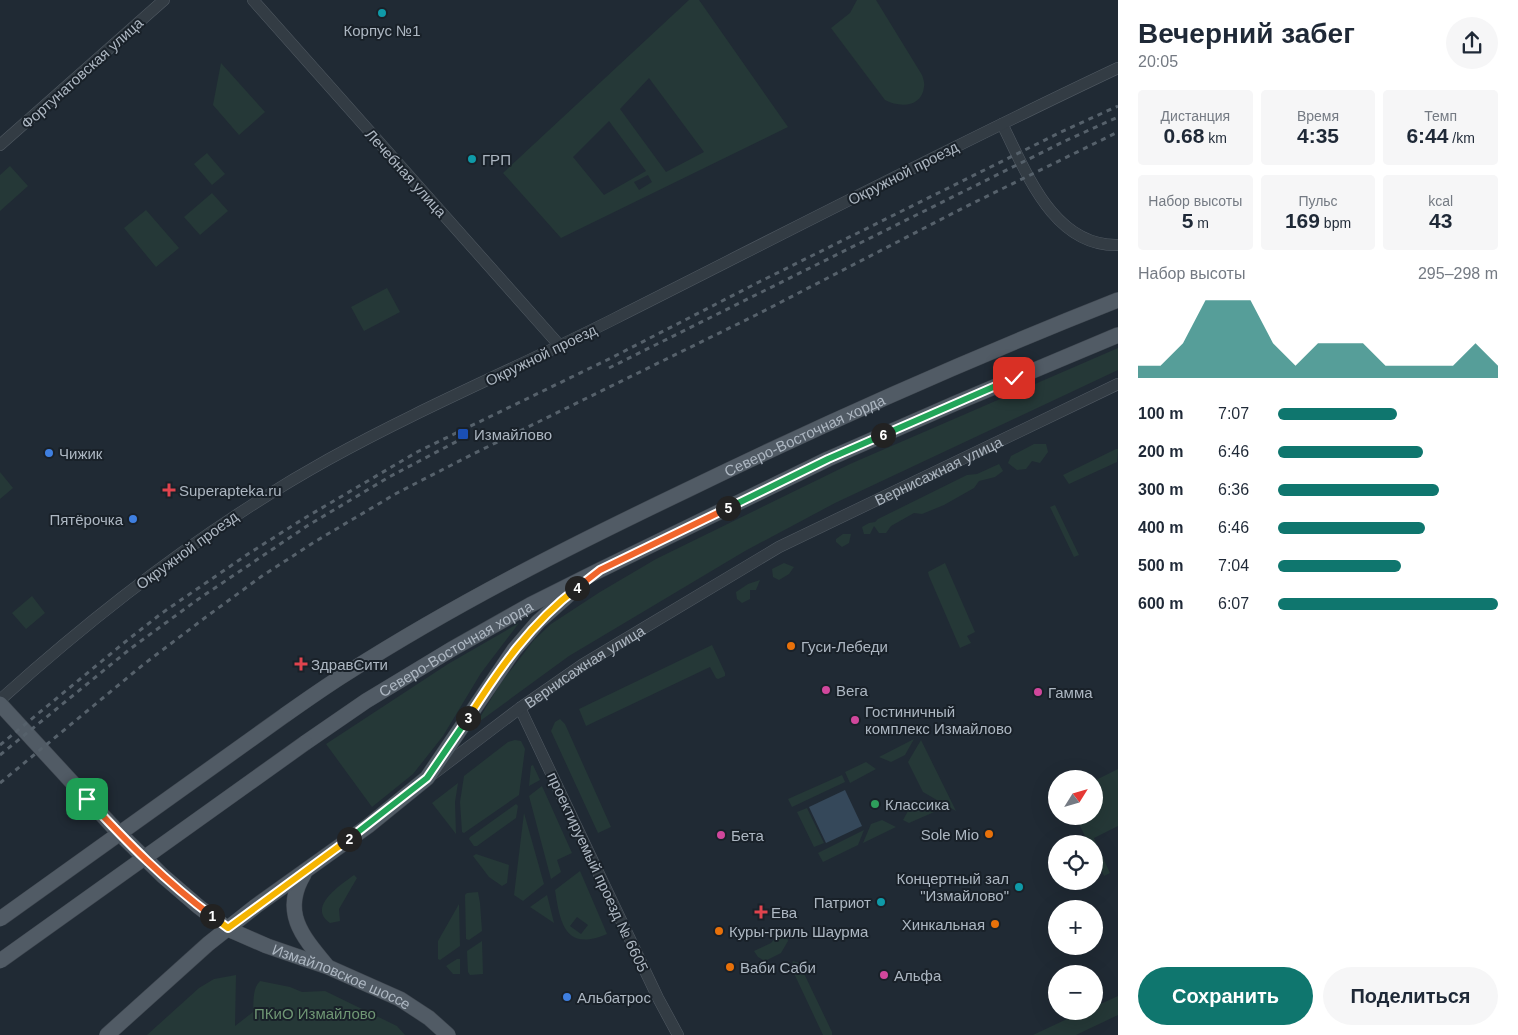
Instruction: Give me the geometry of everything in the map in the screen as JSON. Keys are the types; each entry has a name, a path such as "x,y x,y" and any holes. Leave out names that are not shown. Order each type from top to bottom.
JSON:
{"main road":[{"name":"Северо-Восточная хорда","path":"0,919 346,673 433,621 618,523 814,429 1057,324 1118,300"},
{"name":"Северо-Восточная хорда","path":"0,961 305,743 366,701 452,648 530,605 828,459 1118,335"},
{"path":"427,778 514,650 560,600 600,570"},
{"name":"Измайловское шоссе","path":"0,704 116,830 163,876 199,907 228,928 267,946 328,967 400,999 429,1018 448,1035"},
{"name":"Вернисажная улица","path":"107,1035 228,928 368,826 427,778"},
{"path":"306,870 298,884 294,897 296,920 305,940 328,967"}],"street":[{"name":"Фортунатовская улица","path":"0,145 164,0"},
{"name":"Лечебная улица","path":"252,0 560,346"},
{"name":"Окружной проезд","path":"0,700 96,617 197,542 251,506 371,436 560,346 1002,124 1118,68"},
{"path":"1002,124 1035,190 1052,214 1080,236 1094,241 1118,245"},
{"name":"Вернисажная улица","path":"427,778 520,708 591,660 778,546 1118,384"},
{"name":"проектируемый проезд № 6605","path":"520,708 658,998 678,1035"}],"green space":[{"path":"689,0 699,0 788,127 561,238 503,173","holes":["649,78 704,152 666,172 620,109","609,121 646,171 604,195 573,157","648,175 652,182 639,190 634,182"]},
{"path":"857,0 876,0 922,75 924,84 922,94 915,102 903,105 885,100 831,28 850,13"},
{"path":"221,63 265,112 239,135 213,105"},
{"path":"207,153 225,174 212,185 194,164"},
{"path":"10,166 28,186 0,211 0,175"},
{"path":"212,193 228,211 200,235 184,217"},
{"path":"146,210 179,248 156,267 124,228"},
{"path":"387,288 400,312 364,331 351,307"},
{"path":"1118,348 1118,370 835,503 745,551 569,656 476,724 500,684 534,640 551,624 656,559 850,464"},
{"path":"1034,444 1046,444 1048,452 1040,463 1032,461 1026,469 1017,470 1008,463 1011,456"},
{"path":"1118,449 1117,462 1069,484 1063,475"},
{"path":"999,464 1003,471 995,477 979,481 974,488 944,505 922,514 914,513 891,526 886,533 879,533 874,526 870,534 864,534 862,527 869,523 875,522 967,475 977,474"},
{"path":"0,472 13,488 0,499"},
{"path":"1055,505 1079,555 1074,557 1050,507"},
{"path":"843,534 851,534 849,543 842,547 836,542 836,539"},
{"path":"784,563 794,567 789,574 779,580 773,577 772,569"},
{"path":"945,563 975,632 967,636 971,643 960,648 928,572"},
{"path":"760,580 756,590 750,590 750,599 742,603 737,599 736,592 748,584"},
{"path":"32,596 45,613 26,629 12,613"},
{"path":"519,623 481,673 443,736 413,774 372,807 326,744 448,664"},
{"path":"712,645 725,676 716,678 710,667 586,726 579,709"},
{"path":"560,719 565,724 611,827 598,833 551,731 555,722"},
{"path":"914,739 905,755 891,762 879,757"},
{"path":"921,740 956,811 923,792 908,762"},
{"path":"521,741 525,749 519,795 464,833 462,832 460,802 464,776 508,742"},
{"path":"866,762 876,769 850,783 845,772"},
{"path":"533,765 540,780 529,786 531,766"},
{"path":"1118,769 1118,826 1100,835 1084,835 1080,825 1103,825 1103,776"},
{"path":"842,775 845,782 792,807 788,799"},
{"path":"458,783 455,802 456,834 432,803"},
{"path":"542,786 572,853 557,860 561,872 551,879 529,796"},
{"path":"928,801 941,809 909,823 903,820 908,811"},
{"path":"516,804 518,806 516,818 477,846 474,846 469,839 470,837"},
{"path":"807,808 824,843 814,847 797,812"},
{"path":"524,813 544,884 523,901 514,895"},
{"path":"882,820 896,827 863,843 871,824"},
{"path":"864,830 858,845 823,862 818,853"},
{"path":"476,854 509,865 507,883 502,886 489,877 473,856"},
{"path":"1103,858 1110,873 1104,876 1103,874"},
{"path":"580,871 607,934 593,939 573,937 567,931 559,913 555,890","holes":["577,917 588,925 581,934 570,926"]},
{"path":"354,875 357,878 339,909 340,921 330,923 324,917 322,910 324,903 328,896"},
{"path":"478,892 482,931 469,940 466,939 465,895"},
{"path":"547,895 554,923 530,907"},
{"path":"459,904 460,946 440,960 438,959 438,941"},
{"path":"786,934 788,941 781,953 765,961 758,957 754,951 771,943 778,935"},
{"path":"482,941 483,974 470,975 468,972 467,951"},
{"path":"460,959 460,974 453,974 446,966"},
{"path":"793,961 799,963 832,1035 823,1035 791,967"},
{"name":"ПКиО Измайлово","path":"236,975 235,1026 253,1012 255,992 260,981 290,987 302,992 325,991 397,1026 405,1035 147,1035 199,988 214,979"},
{"path":"1118,996 1118,1015 1076,1035 1033,1035 1065,1020 1103,1020 1103,1003"}],"water":[{"path":"845,790 862,826 826,843 809,807"}],"railway":[{"path":"0,745 162,613 303,519 417,452 611,358 1061,132 1118,106"},
{"path":"609,368 1065,141 1118,117"},
{"path":"0,783 144,664 262,576 316,541 397,493 756,315 965,207 1118,132"},
{"path":"0,755 130,649 197,600 307,526 389,477 467,436"}],"place":[{"name":"Корпус №1","path":"382,13"},
{"name":"ГРП","path":"472,159"},
{"name":"Измайлово","path":"463,434"},
{"name":"Чижик","path":"49,453"},
{"name":"Superapteka.ru","path":"169,490"},
{"name":"Пятёрочка","path":"133,519"},
{"name":"Гуси-Лебеди","path":"791,646"},
{"name":"ЗдравСити","path":"301,664"},
{"name":"Вега","path":"826,690"},
{"name":"Гамма","path":"1038,692"},
{"name":"Гостиничный комплекс Измайлово","path":"855,720"},
{"name":"Классика","path":"875,804"},
{"name":"Sole Mio","path":"989,834"},
{"name":"Бета","path":"721,835"},
{"name":"Концертный зал \"Измайлово\"","path":"1019,887"},
{"name":"Патриот","path":"881,902"},
{"name":"Ева","path":"761,912"},
{"name":"Хинкальная","path":"995,924"},
{"name":"Куры-гриль Шаурма","path":"719,931"},
{"name":"Ваби Саби","path":"730,967"},
{"name":"Альфа","path":"884,975"},
{"name":"Альбатрос","path":"567,997"}],"route":[{"path":"87,799 163,876 199,907 228,928 368,826 427,778 514,650 560,600 600,570 828,459 1014,378"}]}
